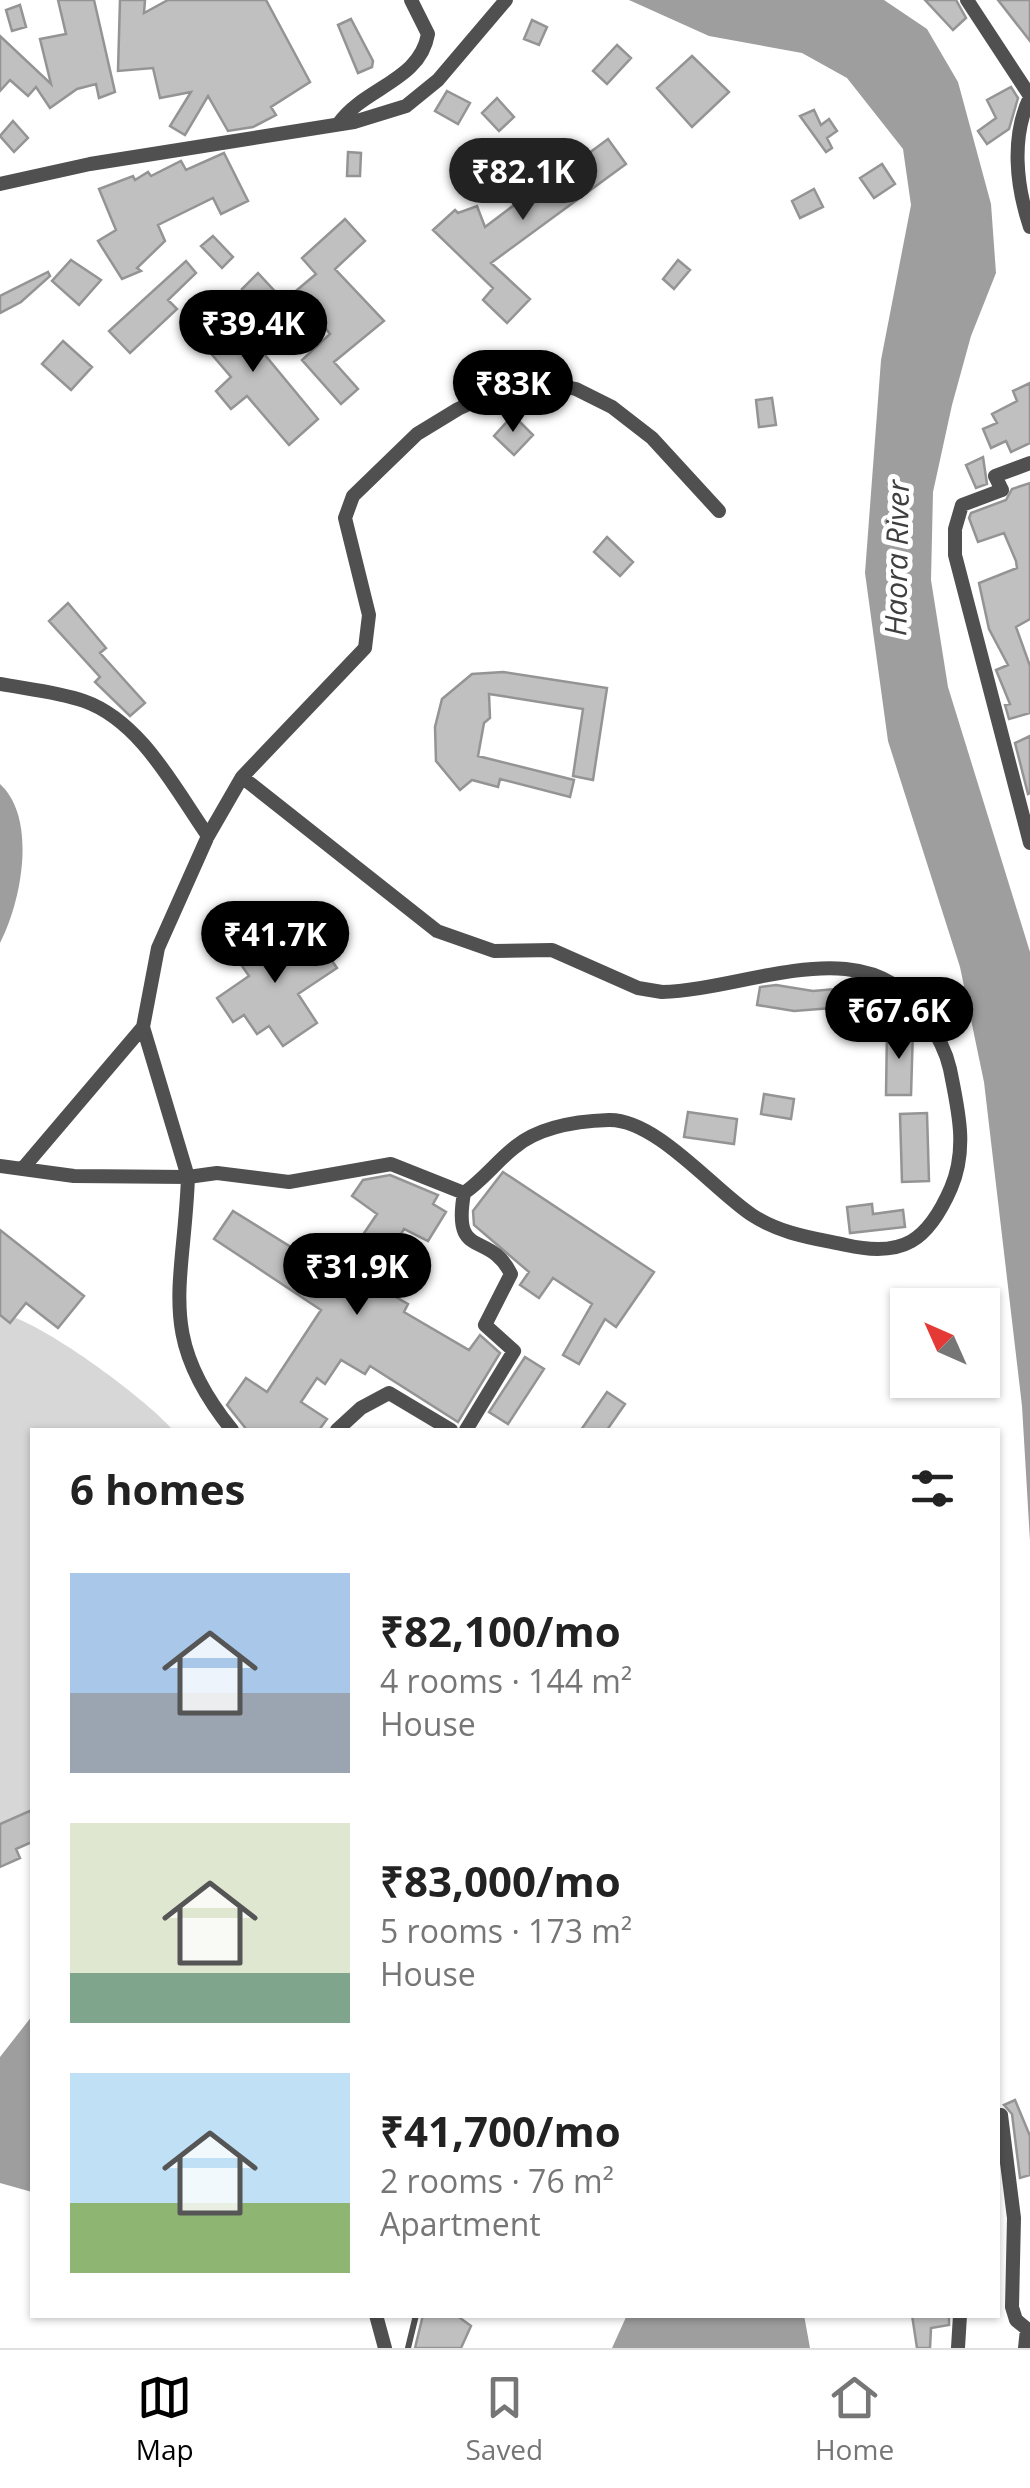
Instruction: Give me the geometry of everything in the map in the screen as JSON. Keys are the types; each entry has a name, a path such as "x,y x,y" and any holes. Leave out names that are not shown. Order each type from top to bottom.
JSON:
{"street":[{"path":"340,124 362,98 417,64 428,34 412,0"},
{"path":"0,184 90,164 340,124 406,106 438,80 506,0"},
{"path":"967,0 1030,97 1016,130 1018,171 1030,227"},
{"path":"231,1428 202,1389 178,1326 188,1177 143,1028 158,948 208,836 242,777 365,648 369,615 345,518 353,496 417,434 458,409 524,383 576,389 612,408 652,438 719,510"},
{"path":"1030,463 995,476 1002,490 962,505 955,542 1030,843"},
{"path":"0,684 83,700 112,714 152,756 208,836"},
{"path":"242,777 437,931 480,948 509,954 552,950 638,988 662,992 834,966 871,972 899,986 919,1005 946,1051 961,1122 962,1150 953,1184 934,1224 908,1246 887,1250 782,1231 752,1214 662,1144 627,1122 574,1124 530,1138 464,1193 459,1224 463,1232 496,1254 511,1274 485,1326 514,1350 467,1428"},
{"path":"24,1167 143,1028"},
{"path":"0,1166 74,1176 188,1177 217,1173 289,1182 391,1164 464,1193"},
{"path":"339,1428 361,1408 390,1393 448,1428"},
{"path":"1001,2115 1014,2218 1012,2307 1016,2320 1027,2329 1025,2348"},
{"path":"377,2318 385,2348"},
{"path":"958,2348 960,2318"}],"lane":[{"path":"408,2348 415,2318"}],"shaded area":[{"path":"0,1313 40,1330 91,1362 171,1428 30,1428 30,1837 0,1833"}],"water":[{"name":"Haora River","path":"629,0 884,0 927,29 958,82 991,204 996,273 971,336 933,492 931,580 948,687 1030,952 1030,1541 1022,1406 984,1082 960,967 888,741 865,573 881,360 911,205 903,149 847,78 802,53 709,36"},
{"path":"0,784 12,799 19,818 22,862 14,906 0,943"},
{"path":"30,2019 30,2191 0,2183 0,2057"},
{"path":"626,2318 805,2318 810,2348 612,2348"}],"building":[{"path":"58,0 94,0 115,92 99,98 96,84 77,89 50,108 36,87 28,96 10,80 0,91 0,36 51,84 40,39 66,34"},
{"path":"120,0 145,0 144,13 168,0 266,0 310,82 271,107 276,115 253,127 228,131 208,96 185,135 170,126 191,92 160,98 153,68 118,71"},
{"path":"925,0 956,0 966,18 953,30"},
{"path":"998,0 1030,0 1030,41"},
{"path":"20,5 26,27 12,31 6,10"},
{"path":"351,19 373,61 372,67 358,73 338,25"},
{"path":"532,20 547,27 539,45 524,39"},
{"path":"617,45 631,58 607,84 593,71"},
{"path":"692,56 729,92 692,127 657,88"},
{"path":"1011,87 1018,98 1009,129 987,144 978,131 996,118 987,100"},
{"path":"447,91 470,103 458,124 435,111"},
{"path":"497,98 514,117 499,131 482,113"},
{"path":"814,110 821,125 829,119 837,131 827,138 832,148 826,152 800,116"},
{"path":"13,121 28,138 14,152 0,136"},
{"path":"608,139 626,164 491,263 530,299 507,323 483,300 493,288 433,230 455,210 458,213 477,206 485,227 530,193 522,182 536,171 546,185"},
{"path":"348,152 361,153 360,176 347,176"},
{"path":"224,153 248,201 221,214 213,198 158,225 165,241 137,268 141,271 122,279 98,241 116,230 99,189 133,176 135,180 148,172 151,176 181,161 186,170"},
{"path":"882,164 895,184 874,198 860,178"},
{"path":"814,189 823,207 800,218 792,201"},
{"path":"345,219 365,241 335,269 384,321 334,362 358,389 341,404 302,360 330,334 307,306 282,330 242,289 258,273 284,301 316,274 302,258"},
{"path":"213,236 233,257 222,268 201,246"},
{"path":"71,260 101,280 79,305 52,281"},
{"path":"678,260 690,270 674,289 663,279"},
{"path":"186,261 196,273 168,300 177,309 130,353 109,331"},
{"path":"48,272 50,276 21,302 0,313 0,296"},
{"path":"222,303 318,419 289,445 247,396 231,409 216,391 231,377 190,329"},
{"path":"63,341 92,367 71,390 42,364"},
{"path":"1030,383 1030,443 1011,452 1006,441 991,448 983,429 997,423 992,414 1017,401 1013,391"},
{"path":"772,398 776,425 759,427 756,400"},
{"path":"513,415 533,435 514,455 494,436"},
{"path":"983,457 987,484 976,488 966,465"},
{"path":"1030,483 1030,619 1016,627 1030,666 1030,713 1009,719 1005,705 1010,704 996,670 1008,665 989,629 979,583 1017,568 1016,561 1004,533 978,542 969,518 971,513 1006,500 1012,489"},
{"path":"607,537 633,562 620,576 594,552"},
{"path":"68,603 106,648 100,653 145,703 130,716 95,682 100,677 49,621"},
{"path":"503,672 607,688 593,780 573,776 583,709 489,694 490,718 484,723 478,756 574,780 570,797 500,779 498,787 472,780 460,790 436,761 435,727 442,699 472,674"},
{"path":"1030,736 1030,793 1028,794 1015,743"},
{"path":"268,926 292,962 320,944 337,968 298,994 317,1023 283,1046 269,1026 257,1034 244,1015 233,1022 217,998 249,976 231,950"},
{"path":"776,985 813,991 869,986 870,1005 794,1011 757,1005 760,987"},
{"path":"887,1030 913,1030 911,1095 886,1095"},
{"path":"764,1094 794,1099 791,1119 761,1114"},
{"path":"688,1112 737,1119 734,1144 684,1137"},
{"path":"927,1113 929,1181 902,1182 900,1114"},
{"path":"503,1172 654,1272 616,1327 605,1319 579,1364 563,1355 592,1304 553,1278 539,1298 520,1285 529,1272 474,1225 473,1211"},
{"path":"390,1175 438,1195 433,1204 446,1212 428,1241 404,1229 385,1260 394,1265 380,1288 408,1304 404,1312 469,1350 480,1335 500,1353 458,1422 370,1366 365,1374 341,1360 325,1384 317,1378 301,1402 327,1419 320,1428 245,1428 227,1405 246,1378 267,1392 321,1310 214,1239 233,1211 352,1285 369,1258 354,1248 377,1214 352,1196 363,1180"},
{"path":"872,1204 873,1214 903,1210 905,1227 850,1233 847,1207"},
{"path":"0,1230 84,1296 58,1328 26,1303 10,1323 0,1315"},
{"path":"525,1357 544,1369 508,1424 489,1412"},
{"path":"607,1392 625,1404 608,1428 582,1428"},
{"path":"30,1811 30,1843 16,1849 20,1858 0,1867 0,1824"},
{"path":"1015,2100 1030,2136 1030,2175 1020,2178 1012,2114 1004,2105"},
{"path":"422,2318 460,2318 471,2326 461,2348 415,2348"},
{"path":"912,2318 949,2318 949,2325 931,2328 930,2348 917,2348"}]}
